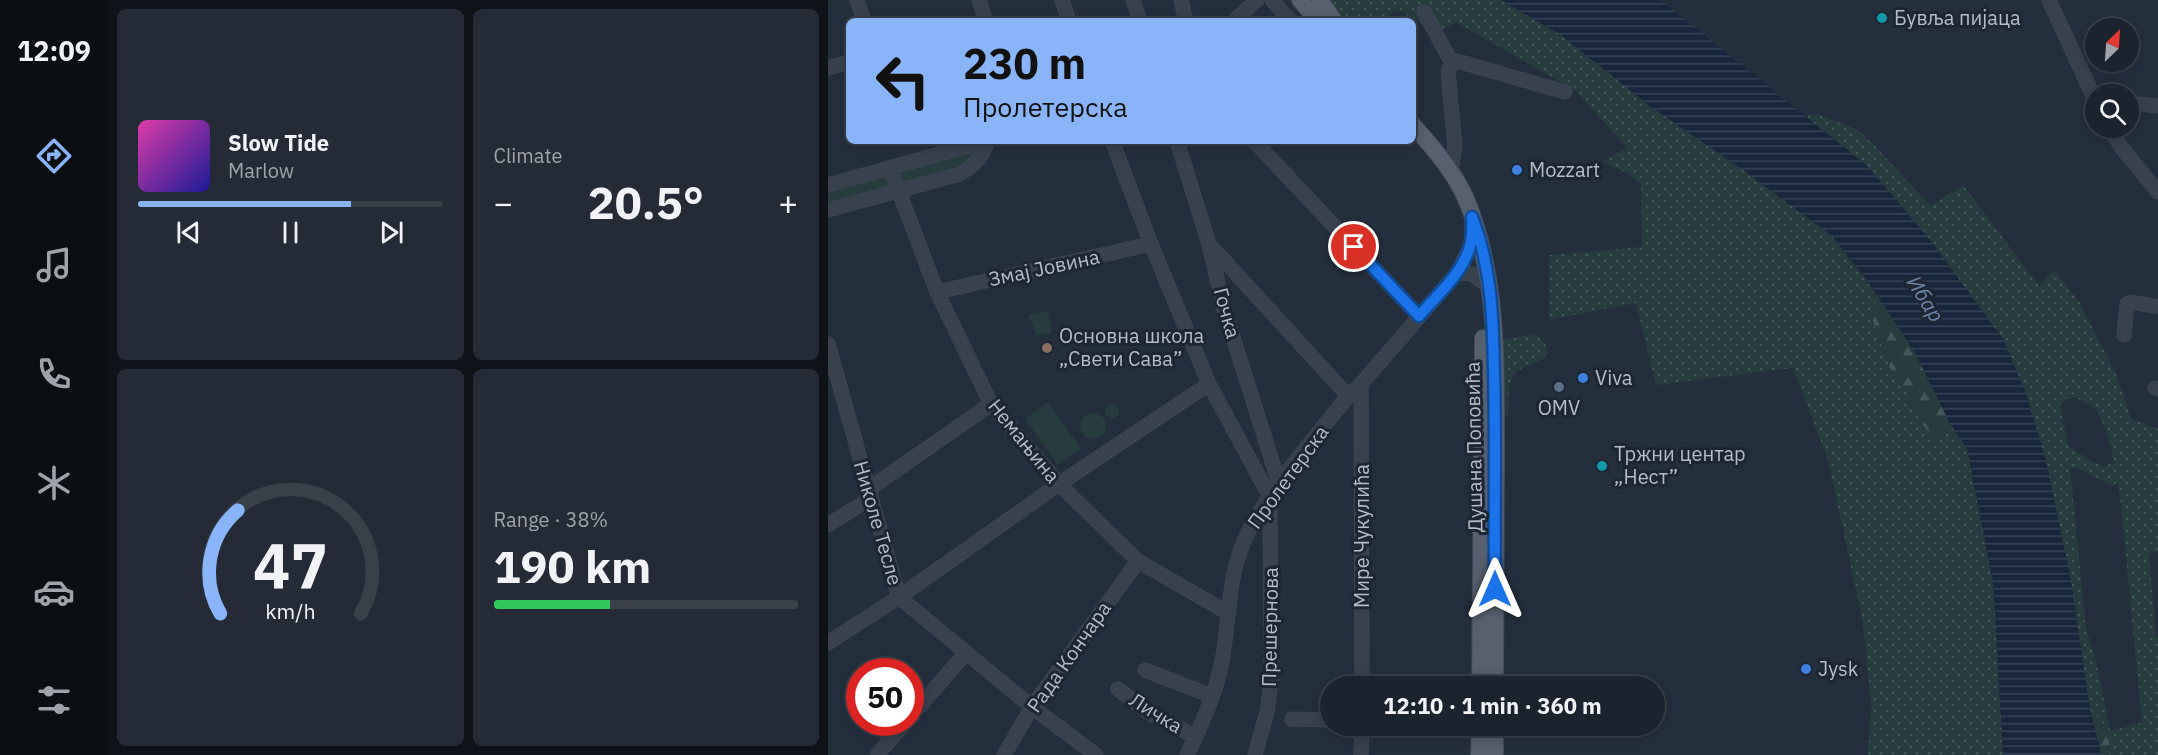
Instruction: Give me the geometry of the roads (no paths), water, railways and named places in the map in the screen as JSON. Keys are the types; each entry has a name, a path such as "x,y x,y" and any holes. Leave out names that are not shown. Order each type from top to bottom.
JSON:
{"main road":[{"path":"1300,0 1315,18"},
{"path":"1320,0 1332,18"},
{"name":"Душана Поповића","path":"1416,129 1451,171 1465,198 1489,280 1496,427 1495,676"},
{"name":"Душана Поповића","path":"1480,244 1483,335 1480,676"},
{"path":"1479,736 1479,755"},
{"path":"1495,736 1495,755"}],"street":[{"path":"857,0 863,18"},
{"path":"979,0 985,18"},
{"path":"1062,0 1068,18"},
{"path":"1133,0 1139,18"},
{"path":"1181,0 1185,18"},
{"path":"1237,18 1257,0"},
{"path":"1272,0 1287,18"},
{"path":"2049,0 2088,84"},
{"path":"1424,12 1452,63"},
{"path":"1451,171 1455,146 1448,72 1452,63 1456,61 1566,92"},
{"path":"828,68 846,63"},
{"path":"2139,104 2158,106"},
{"path":"2116,138 2158,192"},
{"path":"828,185 976,144"},
{"path":"828,210 960,174 983,155 986,144"},
{"path":"1113,144 1151,244 1209,384 1270,497"},
{"name":"Гочка","path":"1178,144 1209,244 1224,309 1279,483"},
{"path":"1257,144 1419,316"},
{"name":"Немањина","path":"890,168 937,292 991,405 1059,484 1138,561 1228,613"},
{"name":"Пролетерска","path":"1186,755 1196,737 1222,664 1228,613 1240,551 1249,530 1279,483 1348,396 1361,384 1456,273 1470,246 1472,217"},
{"name":"Змај Јовина","path":"937,292 1151,244"},
{"path":"1209,244 1348,396"},
{"path":"1456,273 1473,273 1481,281"},
{"path":"2124,335 2127,304 2132,302 2158,307"},
{"name":"Николе Тесле","path":"828,344 898,597 1032,707 1096,755"},
{"path":"828,643 1209,384"},
{"name":"Мире Чукулића","path":"1361,384 1362,676"},
{"path":"828,525 991,405"},
{"name":"Прешернова","path":"1255,755 1267,712 1271,681 1270,497"},
{"name":"Рада Кончара","path":"1004,755 1032,707 1138,561"},
{"path":"924,701 966,653"},
{"name":"Личка","path":"1145,670 1212,696"},
{"name":"Личка","path":"1118,688 1146,711 1196,737"},
{"path":"1292,719 1320,720"},
{"path":"878,755 894,736"},
{"path":"1361,755 1362,736"}],"water":[{"name":"Ибар","path":"1501,0 1661,0 1867,166 1927,236 2003,339 2026,393 2045,457 2070,575 2090,710 2100,755 2003,755 1994,586 1967,448 1952,427 1915,353 1866,278 1832,236 1746,172 1651,107 1561,35"}],"place":[{"name":"Бувља пијаца","path":"1882,18"},
{"name":"Mozzart","path":"1517,170"},
{"name":"Основна школа „Свети Сава”","path":"1047,348"},
{"name":"Viva","path":"1583,378"},
{"name":"OMV","path":"1559,387"},
{"name":"Тржни центар „Нест”","path":"1602,466"},
{"name":"Jysk","path":"1806,669"}]}
